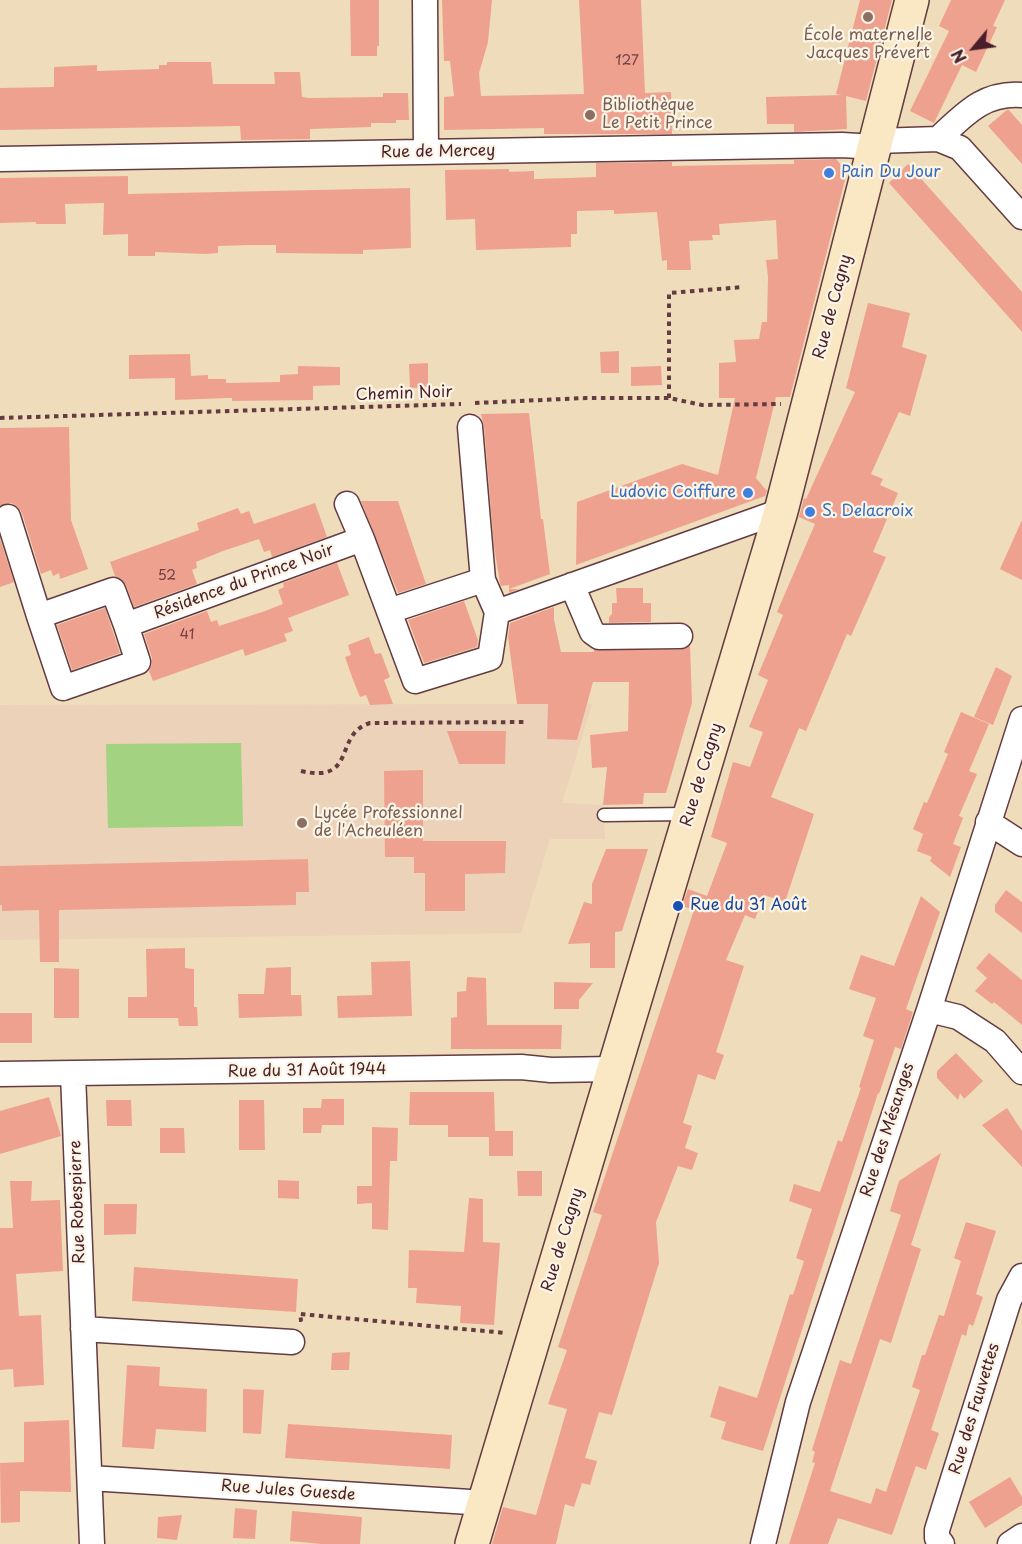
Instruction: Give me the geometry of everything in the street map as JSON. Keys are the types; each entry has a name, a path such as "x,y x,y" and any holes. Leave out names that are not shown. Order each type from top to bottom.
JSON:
{"main road":[{"name":"Rue de Cagny","path":"472,1544 780,511 912,0"}],"street":[{"path":"425,0 426,152"},
{"path":"1022,95 993,97 970,109 938,139 960,148 1022,217"},
{"name":"Rue de Mercey","path":"0,159 842,145 938,139"},
{"path":"347,504 416,681 490,658 497,612 483,580 470,427"},
{"path":"497,612 780,511"},
{"path":"8,517 39,616 63,688 138,662 113,590 39,616"},
{"name":"Résidence du Prince Noir","path":"126,625 362,539"},
{"path":"389,611 483,580"},
{"path":"572,585 592,632 599,637 680,636"},
{"name":"Rue des Mésanges","path":"764,1544 798,1402 1022,719"},
{"path":"988,822 1022,844"},
{"path":"928,1010 958,1017 995,1041 1022,1072"},
{"name":"Rue du 31 Août 1944","path":"0,1074 521,1067 551,1070 614,1069"},
{"name":"Rue Robespierre","path":"73,1074 92,1544"},
{"name":"Rue des Fauvettes","path":"942,1544 937,1538 937,1530 1009,1300 1022,1276"},
{"path":"83,1329 290,1331"},
{"name":"Rue Jules Guesde","path":"90,1479 486,1503"},
{"path":"1010,1544 1022,1536"}],"lane":[{"path":"604,815 690,814"}],"path":[{"path":"669,398 669,293 743,287"},
{"name":"Chemin Noir","path":"0,418 391,407 586,398 669,398 702,405 808,404"},
{"path":"300,771 322,774 333,770 341,762 352,734 358,726 370,723 526,722"},
{"path":"290,1331 301,1320 300,1314 535,1335"}],"shaded area":[{"name":"Lycée Professionnel de l'Acheuléen","path":"592,704 562,803 603,805 605,839 550,839 521,933 0,940 0,705"}],"green space":[{"path":"241,743 243,826 108,828 106,744"}],"building":[{"path":"350,0 379,0 377,56 351,56"},
{"path":"442,0 492,0 488,42 479,73 481,96 584,94 579,0 641,0 645,93 671,92 672,134 544,134 544,128 444,130 444,97 454,96 450,61 444,61"},
{"path":"860,0 892,0 866,101 846,96 847,129 794,132 794,124 767,124 766,97 842,95 836,94"},
{"path":"951,0 1005,0 993,26 997,27 976,72 962,65 934,123 910,111 949,31 939,26"},
{"path":"167,62 211,62 213,84 275,84 274,72 300,72 302,97 309,98 383,97 383,93 408,93 409,120 396,120 396,123 371,123 371,127 310,129 310,139 241,140 240,126 0,130 0,88 54,87 54,67 97,65 97,71 159,69 159,65 167,65"},
{"path":"1008,109 1022,125 1022,164 988,126"},
{"path":"836,159 847,172 790,397 776,397 756,478 767,491 765,496 576,565 577,502 682,464 718,475 735,398 719,398 719,363 736,362 734,340 759,339 762,322 767,322 766,260 778,259 776,220 719,224 720,235 712,235 713,240 689,241 691,270 667,270 667,260 662,261 657,212 614,214 614,210 577,211 577,234 571,234 571,247 476,250 475,219 446,220 445,170 534,171 534,179 596,177 596,163 672,162 672,166 794,164 794,160"},
{"path":"908,164 1022,292 1022,332 889,183"},
{"path":"128,176 128,194 410,188 411,248 363,250 363,254 276,253 276,245 250,245 218,246 218,253 155,252 155,256 128,256 128,234 103,235 104,203 65,204 66,224 0,223 0,178"},
{"path":"868,303 910,313 902,347 927,355 910,416 899,412 871,474 883,479 880,485 898,493 873,552 886,557 851,636 847,634 806,731 799,728 771,797 814,814 785,902 764,895 755,919 745,915 726,960 744,966 716,1052 724,1055 715,1080 698,1074 683,1123 692,1126 685,1148 698,1153 692,1170 678,1166 656,1222 659,1263 612,1415 599,1412 585,1458 597,1461 590,1485 582,1483 574,1507 565,1504 556,1544 492,1544 503,1507 536,1515 567,1409 548,1404 567,1350 558,1347 602,1215 593,1212 694,910 682,906 688,889 707,896 727,843 711,837 733,762 750,767 763,732 749,727 768,680 758,675 783,615 777,612 815,524 799,517 804,498 806,499 855,392 846,388"},
{"path":"619,351 619,373 601,373 600,352"},
{"path":"190,354 191,376 208,375 208,379 226,379 226,383 280,382 280,375 298,374 298,366 340,367 340,385 313,386 313,400 232,401 232,398 227,398 175,400 175,378 129,379 129,355"},
{"path":"428,363 428,387 410,388 409,364"},
{"path":"661,366 662,385 631,386 631,367"},
{"path":"529,413 541,519 543,519 550,574 509,589 509,585 501,586 494,546 484,426 481,414"},
{"path":"69,427 71,520 88,569 60,579 59,573 53,576 51,570 41,574 22,513 18,507 11,503 0,506 0,428"},
{"path":"361,501 398,501 426,584 398,593"},
{"path":"315,503 327,537 272,557 270,550 264,552 259,539 223,551 196,562 197,568 192,570 197,584 134,607 126,585 122,579 115,576 110,562 199,530 197,523 238,508 241,514 249,511 254,524"},
{"path":"1022,520 1022,580 1000,569"},
{"path":"0,539 14,582 0,587"},
{"path":"337,563 349,595 288,618 293,631 284,634 287,641 245,656 243,649 153,681 149,671 152,658 144,634 207,611 211,622 217,620 219,626 265,611 283,604 278,590 284,587 283,583"},
{"path":"616,588 643,588 643,603 651,603 651,622 609,623 612,603 617,603"},
{"path":"464,601 478,640 477,647 424,663 408,620"},
{"path":"554,607 554,620 561,652 680,650 690,645 692,703 666,793 644,793 643,804 603,805 607,767 592,768 590,735 628,731 629,682 593,682 577,740 547,739 548,704 517,704 508,637 510,623"},
{"path":"105,608 120,653 72,670 57,625"},
{"path":"369,637 375,654 381,653 390,677 384,680 393,704 370,705 366,695 360,697 352,677 345,657 351,655 348,645"},
{"path":"996,667 1012,676 993,725 974,717"},
{"path":"961,712 989,724 969,771 977,774 959,816 963,818 953,844 961,847 950,877 930,861 932,857 917,851 923,834 913,829 948,754 944,752"},
{"path":"447,731 506,731 505,764 459,764"},
{"path":"423,770 423,841 506,841 505,873 465,874 465,911 425,911 425,873 414,873 414,857 385,857 384,771"},
{"path":"606,849 648,849 622,931 615,932 615,968 590,968 590,943 568,944 584,902 592,904 592,884"},
{"path":"308,859 309,892 296,892 296,905 59,910 59,962 40,962 39,910 2,911 2,905 0,905 0,866"},
{"path":"1006,890 1022,902 1022,933 995,912 995,905"},
{"path":"921,896 940,912 906,1009 913,1012 901,1049 895,1047 878,1093 763,1451 721,1439 726,1422 710,1417 719,1386 757,1398 790,1294 793,1295 804,1261 796,1258 812,1209 789,1201 794,1184 820,1192 838,1140 842,1142 861,1088 859,1087 874,1040 863,1036 876,998 849,989 861,955 894,966"},
{"path":"185,948 185,968 194,969 194,1007 197,1007 198,1026 179,1026 178,1018 128,1018 128,997 147,997 146,949"},
{"path":"989,953 1022,980 1022,1025 994,1002 992,1004 975,991 987,978 976,968"},
{"path":"410,961 412,1016 338,1018 337,996 372,995 371,962"},
{"path":"291,967 291,995 301,995 302,1016 239,1018 238,994 264,994 266,968"},
{"path":"54,968 79,969 79,1018 54,1018"},
{"path":"467,977 486,978 487,1025 562,1025 561,1049 451,1049 451,1018 457,1017 457,992 466,991"},
{"path":"554,982 593,983 579,1000 579,1009 554,1009"},
{"path":"0,1013 32,1013 32,1043 0,1043"},
{"path":"956,1053 983,1081 964,1099 960,1093 958,1100 937,1078 937,1071"},
{"path":"410,1092 494,1092 495,1131 513,1131 513,1156 489,1156 489,1137 448,1137 448,1125 409,1125"},
{"path":"49,1097 61,1136 0,1154 0,1111"},
{"path":"322,1099 344,1099 344,1125 322,1125 321,1133 303,1133 303,1108 321,1108"},
{"path":"106,1100 131,1100 132,1126 107,1126"},
{"path":"239,1100 264,1100 265,1150 239,1150"},
{"path":"1007,1108 1022,1131 1022,1167 982,1125"},
{"path":"372,1127 398,1128 397,1161 390,1161 388,1230 372,1229 372,1203 357,1204 357,1186 372,1186"},
{"path":"160,1128 184,1128 185,1153 160,1153"},
{"path":"941,1153 911,1245 921,1249 891,1343 880,1339 830,1491 871,1504 876,1488 886,1492 920,1390 912,1387 922,1355 925,1355 939,1315 944,1316 961,1261 954,1258 966,1222 996,1231 976,1294 983,1297 973,1326 969,1324 966,1336 962,1334 931,1430 939,1433 926,1470 916,1466 892,1535 838,1518 828,1544 789,1544 815,1463 812,1462 815,1452 812,1450 840,1360 851,1364 901,1215 890,1211 899,1181"},
{"path":"517,1171 542,1171 542,1196 518,1196"},
{"path":"278,1180 299,1181 299,1199 278,1198"},
{"path":"10,1181 32,1181 31,1201 60,1200 63,1271 16,1274 19,1316 41,1315 44,1385 14,1387 13,1369 0,1370 0,1228 13,1228"},
{"path":"469,1198 483,1199 483,1242 500,1243 494,1325 460,1323 461,1306 416,1303 417,1288 408,1288 409,1250 464,1252"},
{"path":"104,1204 137,1204 136,1234 104,1235"},
{"path":"134,1267 298,1279 296,1312 132,1301"},
{"path":"350,1352 349,1370 331,1370 332,1353"},
{"path":"127,1365 160,1367 159,1386 207,1389 206,1432 156,1429 154,1449 122,1447"},
{"path":"243,1389 264,1390 261,1434 243,1433"},
{"path":"69,1420 71,1492 20,1491 20,1522 1,1523 0,1463 24,1462 24,1422"},
{"path":"288,1424 452,1435 450,1469 285,1458"},
{"path":"1010,1477 1022,1497 1022,1505 985,1528 969,1502"},
{"path":"235,1508 257,1510 255,1539 233,1538"},
{"path":"292,1511 362,1517 360,1544 290,1541"},
{"path":"182,1515 177,1540 157,1538 158,1517"}],"place":[{"name":"École maternelle Jacques Prévert","path":"868,17"},
{"name":"Bibliothèque Le Petit Prince","path":"590,115"},
{"name":"Pain Du Jour","path":"829,173"},
{"name":"Ludovic Coiffure","path":"748,493"},
{"name":"S. Delacroix","path":"810,512"},
{"name":"Lycée Professionnel de l'Acheuléen","path":"302,823"},
{"name":"Rue du 31 Août","path":"678,906"}]}
